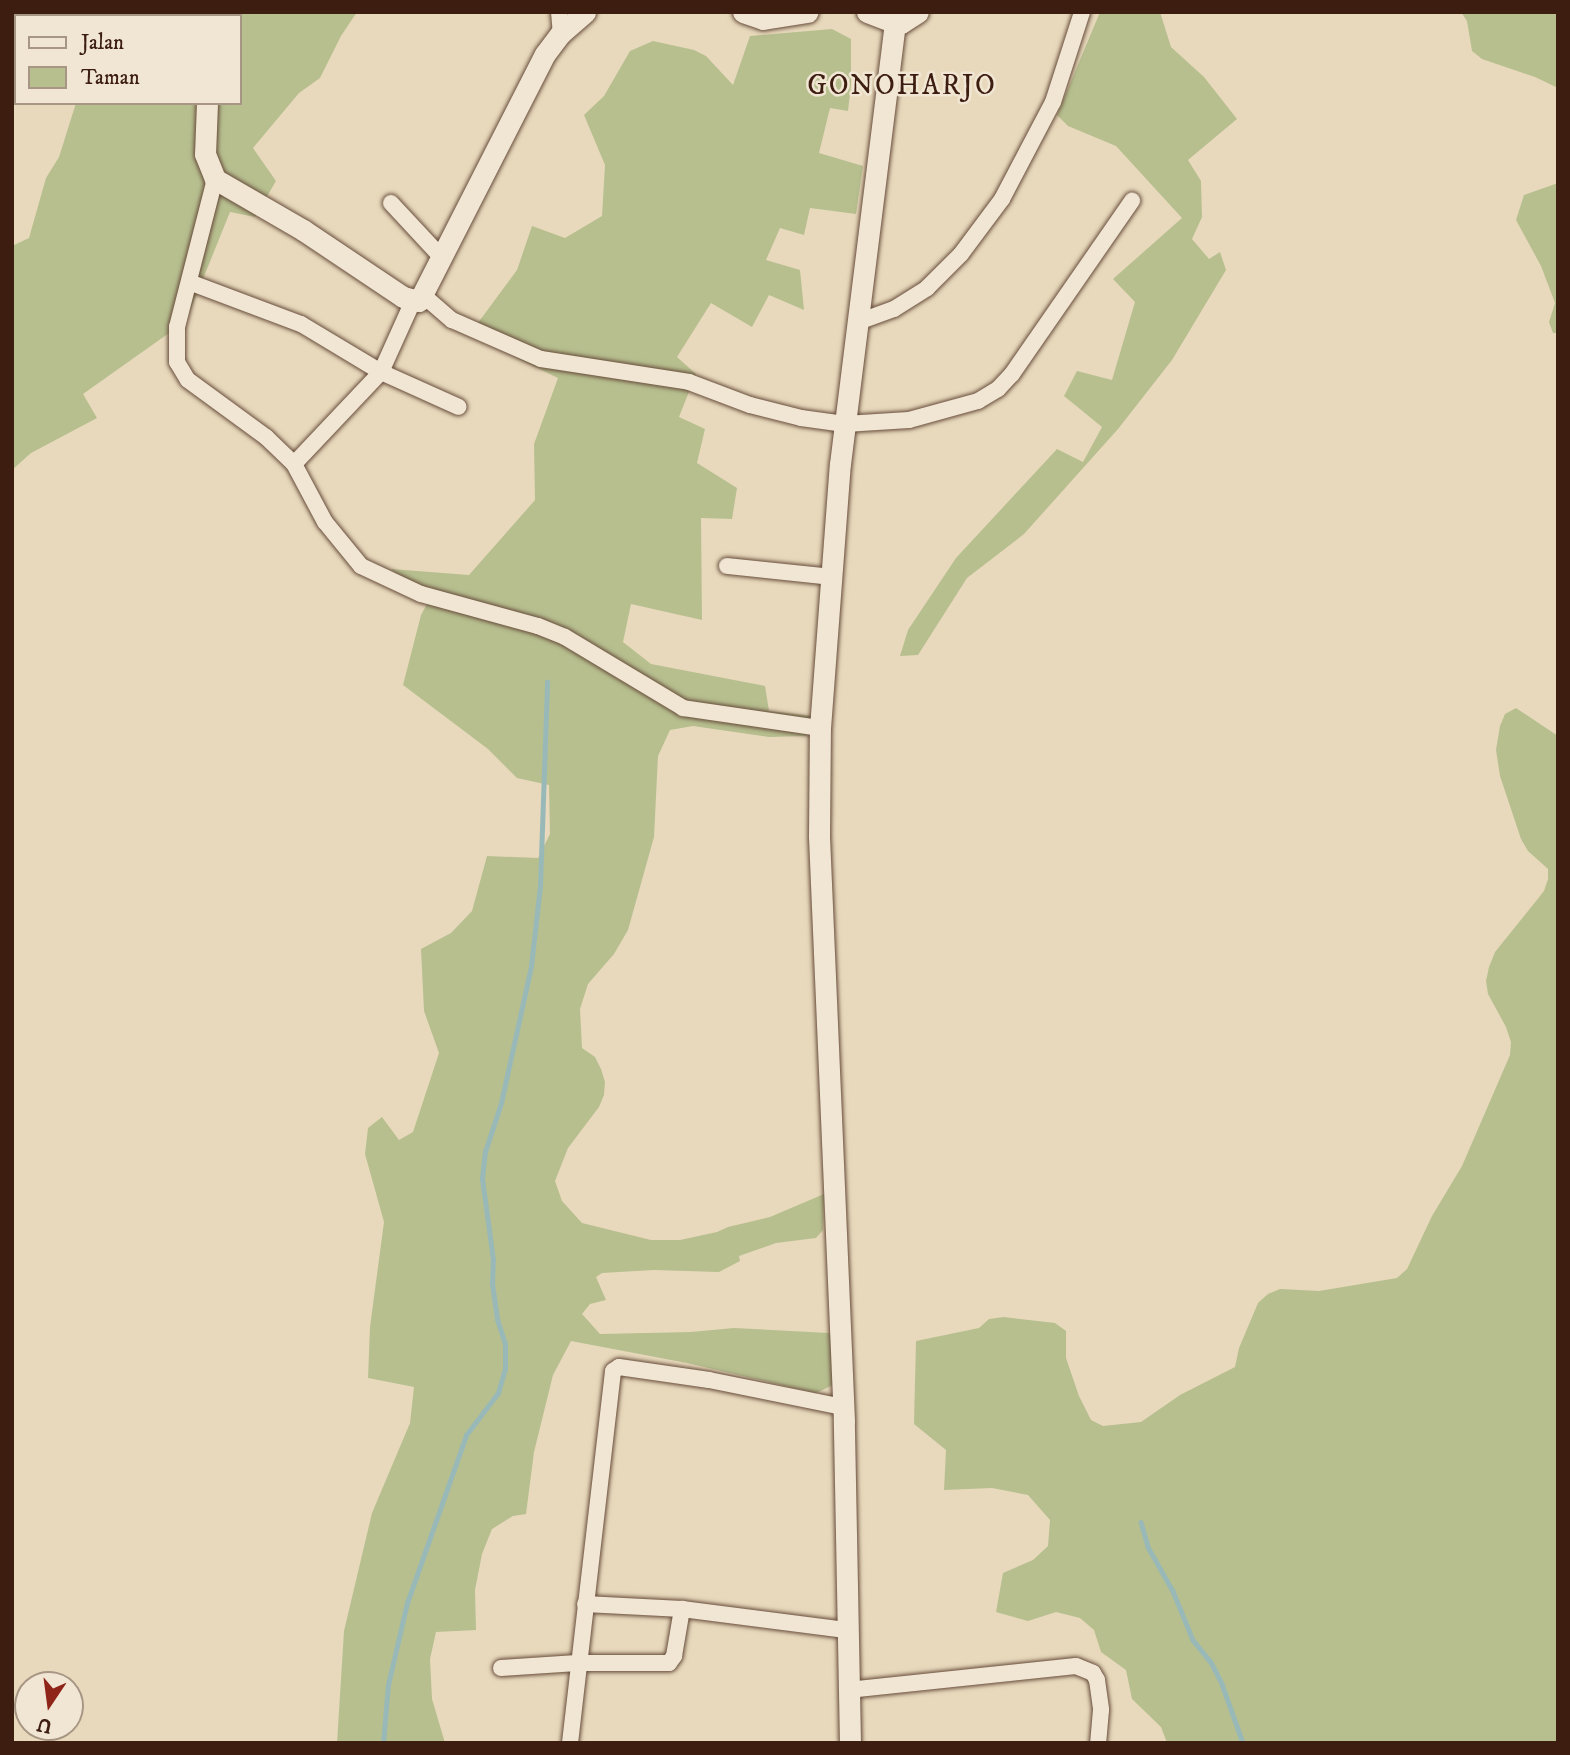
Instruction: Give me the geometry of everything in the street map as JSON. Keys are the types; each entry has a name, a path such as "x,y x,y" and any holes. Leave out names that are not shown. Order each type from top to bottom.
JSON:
{"street":[{"path":"294,464 382,372 418,299 443,259 523,92 560,23 585,12"},
{"path":"743,12 775,19 807,12"},
{"path":"866,12 894,23 901,23 918,12"},
{"path":"858,322 894,309 927,288 961,254 1002,199 1053,102 1082,12"},
{"path":"850,1743 843,1407 823,940 820,728 845,424 894,23"},
{"path":"207,105 205,154 215,179 175,346 181,372 199,389 267,437 294,464 325,522 361,566 380,578 421,594 538,626 565,637 683,708 820,728"},
{"path":"215,179 452,320 541,359 690,382 773,412 845,424 909,420 978,401 998,389 1012,374 1132,201"},
{"path":"391,203 443,259"},
{"path":"189,282 301,324 382,372 458,407"},
{"path":"727,566 831,577"},
{"path":"570,1743 605,1430 615,1369 619,1367 709,1380 843,1407"},
{"path":"586,1604 682,1609 846,1630"},
{"path":"501,1668 578,1663 669,1663 674,1656 682,1609"},
{"path":"848,1690 1076,1667 1093,1673 1097,1680 1101,1710 1098,1743"}],"green space":[{"path":"357,12 341,36 320,78 299,93 253,148 276,181 255,217 230,212 186,321 83,394 97,418 31,453 12,470 12,246 29,238 46,178 59,157 75,105 242,105 242,14 128,14"},
{"path":"1100,12 1160,12 1171,47 1204,77 1237,119 1188,160 1201,181 1202,217 1192,239 1209,259 1220,252 1226,270 1172,360 1118,429 1024,534 967,578 918,655 900,656 908,630 956,558 1057,449 1083,462 1102,427 1064,396 1077,371 1112,380 1135,302 1113,279 1182,218 1116,146 1068,126 1057,115"},
{"path":"1461,12 1558,12 1558,88 1482,59 1472,51 1467,21"},
{"path":"832,29 851,39 851,85 848,111 830,108 819,153 863,166 856,214 810,208 804,235 780,228 766,260 800,270 804,310 769,295 752,327 711,303 677,357 696,374 679,417 705,429 697,463 737,488 732,519 701,518 702,620 631,604 623,642 651,664 765,686 769,711 814,716 806,736 769,737 693,726 670,730 658,756 654,837 628,930 614,954 588,984 580,1009 582,1048 595,1057 601,1069 605,1082 604,1095 599,1107 568,1148 555,1181 562,1201 582,1223 651,1240 680,1240 717,1232 770,1217 824,1194 823,1230 816,1238 776,1243 739,1256 740,1261 719,1272 654,1270 602,1273 596,1277 606,1300 590,1304 582,1314 600,1334 734,1328 829,1333 837,1349 835,1384 816,1393 687,1363 571,1341 553,1375 534,1452 526,1514 513,1516 492,1529 482,1554 475,1590 476,1630 436,1632 430,1659 432,1699 445,1743 337,1743 344,1631 372,1513 410,1423 414,1387 368,1378 370,1327 384,1222 365,1154 368,1128 382,1117 399,1140 413,1132 439,1053 424,1011 421,949 451,933 472,911 487,856 538,858 550,834 549,785 517,778 488,749 403,685 421,615 428,602 391,569 469,575 535,500 534,444 558,378 469,335 517,270 532,226 565,238 602,216 605,165 584,115 604,96 630,51 653,41 694,50 706,56 733,85 750,36"},
{"path":"1558,183 1558,333 1553,333 1549,322 1555,303 1541,266 1516,220 1524,195"},
{"path":"1516,708 1558,736 1558,1743 1167,1743 1161,1727 1132,1699 1126,1670 1101,1652 1094,1630 1080,1618 1056,1612 1028,1621 996,1612 1003,1573 1033,1560 1048,1546 1050,1520 1028,1495 992,1488 944,1490 946,1450 914,1424 916,1341 979,1328 989,1319 1004,1317 1055,1323 1066,1331 1066,1358 1079,1396 1091,1420 1103,1426 1141,1422 1180,1395 1235,1367 1239,1348 1258,1303 1268,1294 1280,1289 1319,1291 1397,1278 1407,1269 1432,1216 1462,1166 1510,1055 1511,1042 1506,1027 1488,994 1486,981 1489,967 1495,952 1544,891 1548,879 1548,869 1528,851 1521,839 1500,776 1496,750 1500,726 1505,714"}],"waterway":[{"path":"383,1743 388,1685 407,1603 466,1435 498,1393 505,1369 505,1344 497,1319 492,1285 493,1260 482,1179 485,1152 501,1103 531,966 540,886 547,682"},
{"path":"1141,1522 1148,1547 1173,1591 1193,1640 1211,1662 1222,1684 1243,1743"}],"district":[{"name":"GONOHARJO","path":"902,86"}]}
